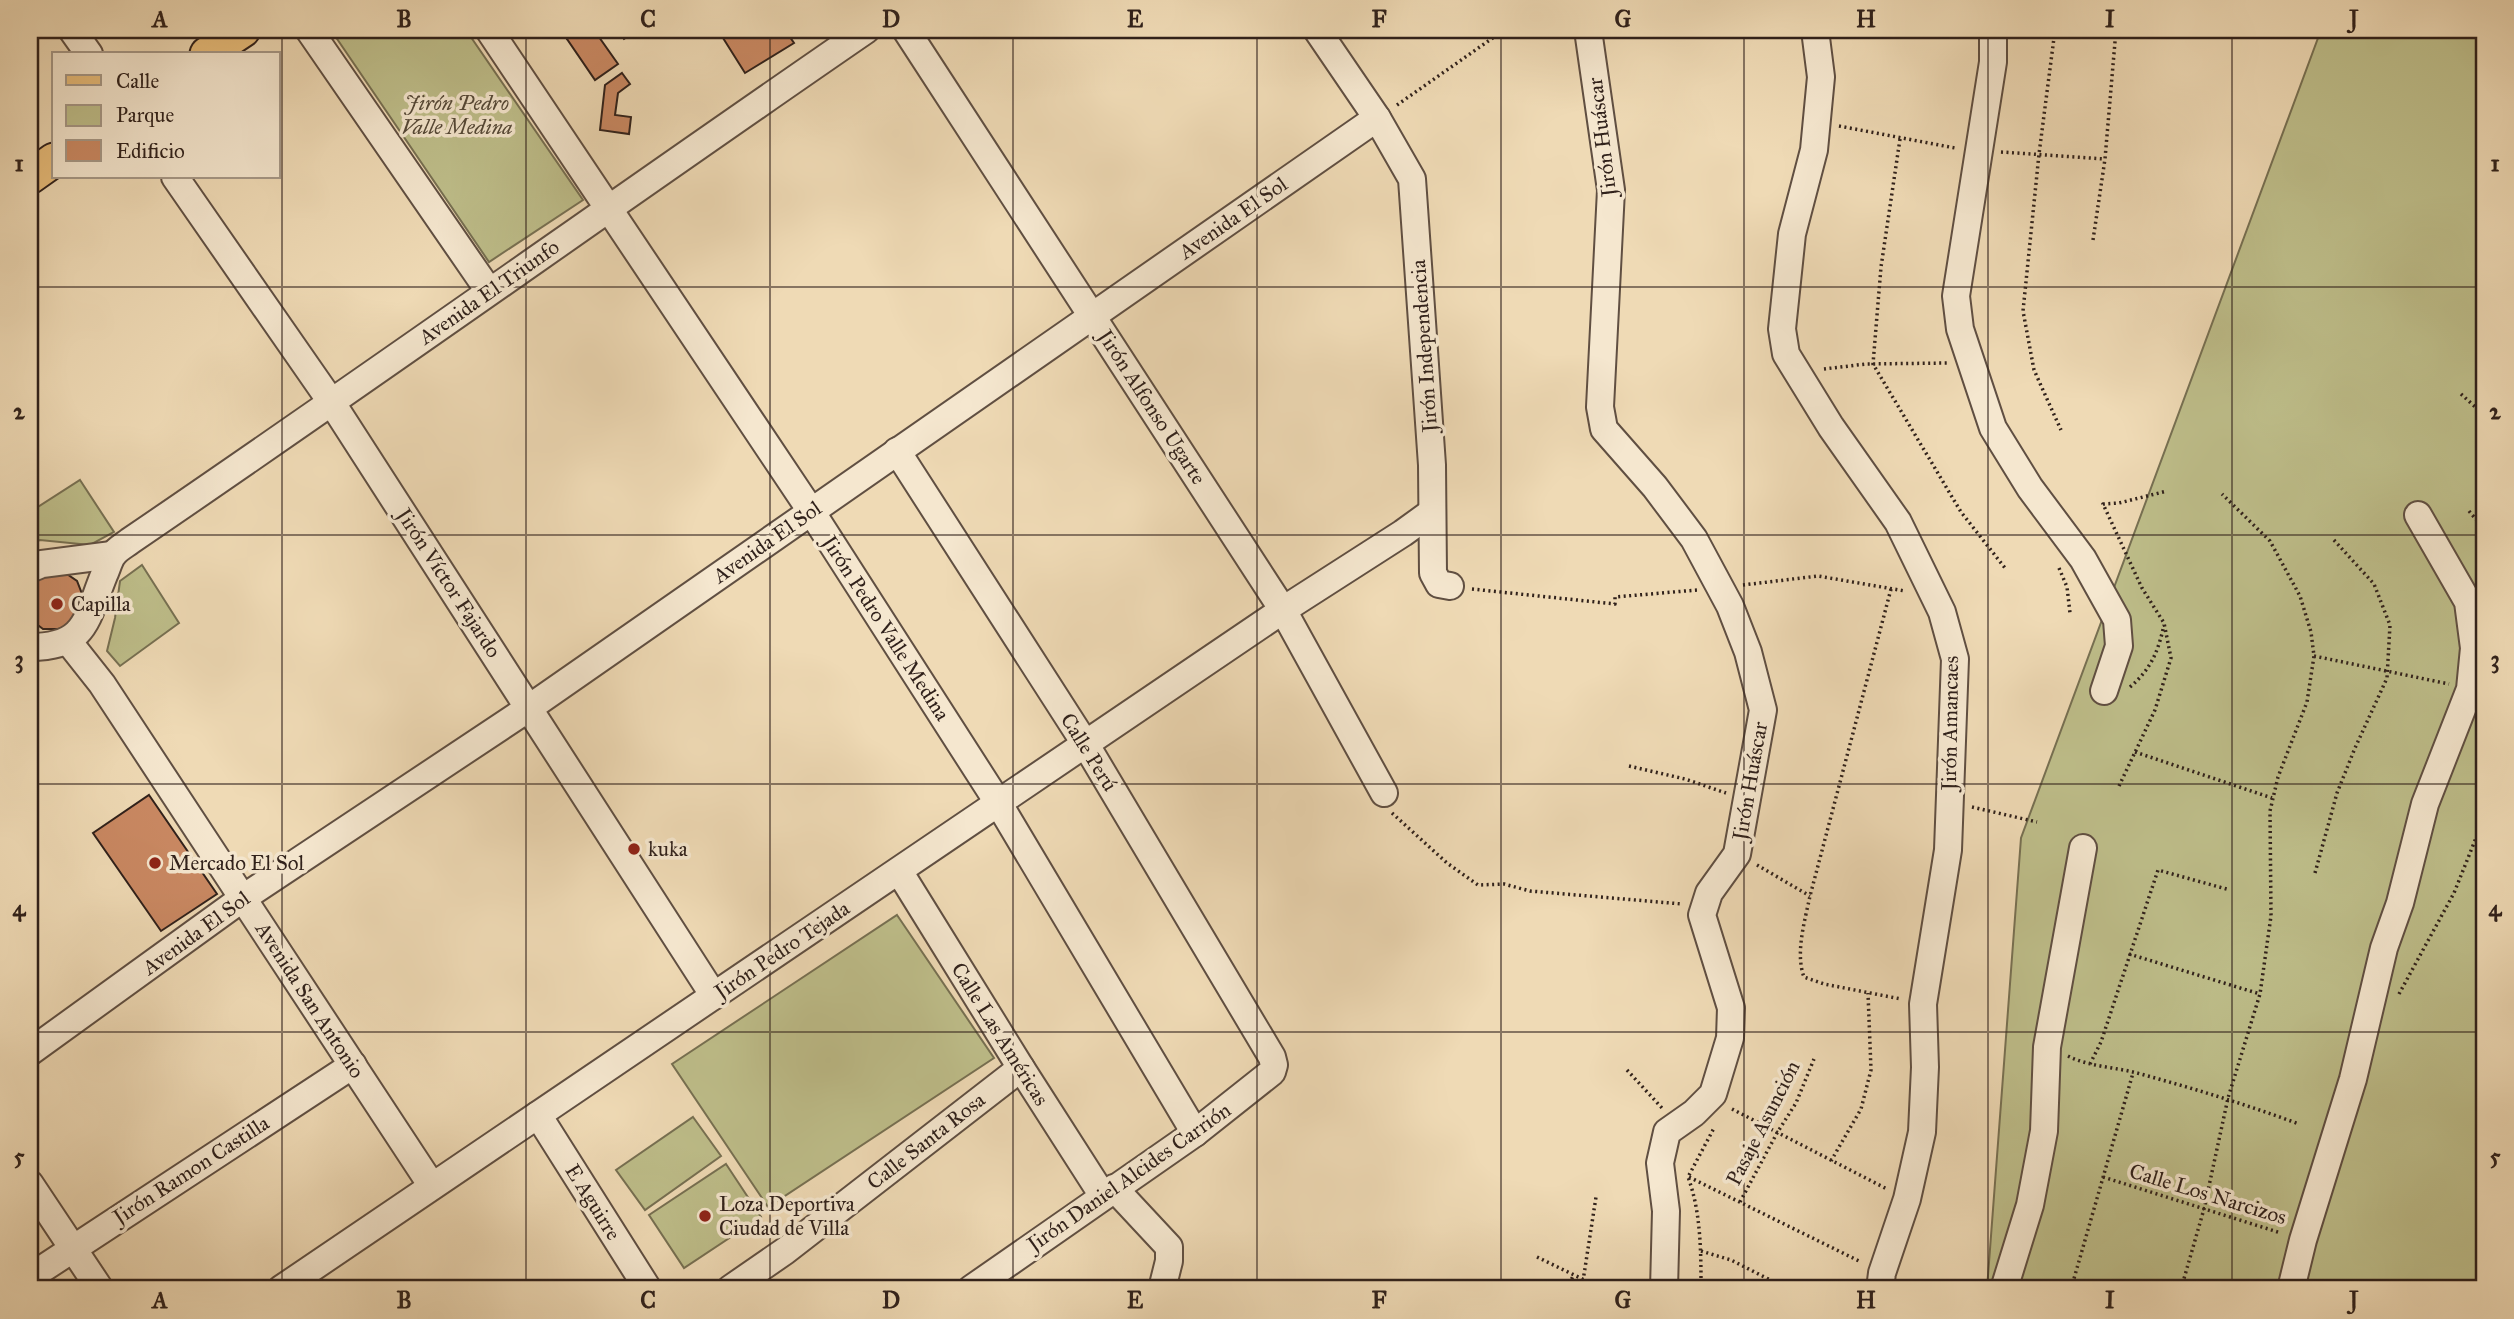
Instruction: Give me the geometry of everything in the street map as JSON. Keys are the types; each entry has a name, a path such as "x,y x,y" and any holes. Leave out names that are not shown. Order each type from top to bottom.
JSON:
{"main road":[{"path":"210,52 243,30"},
{"path":"30,177 52,161"}],"street":[{"path":"72,30 88,52"},
{"path":"309,30 489,291"},
{"name":"Jirón Pedro Valle Medina","path":"489,30 811,511 999,804 1195,1133"},
{"name":"Avenida El Triunfo","path":"30,569 42,564 112,555 866,30"},
{"name":"Jirón Alfonso Ugarte","path":"906,30 1283,610 1384,793"},
{"name":"Jirón Independencia","path":"1317,30 1377,118 1412,179 1432,465 1433,573 1439,584 1450,586"},
{"name":"Jirón Huáscar","path":"1588,30 1611,190 1600,407 1604,429 1656,487 1694,539 1735,617 1748,652 1763,710 1737,854 1709,893 1705,906"},
{"name":"Jirón Amancaes","path":"1815,30 1821,77 1814,149 1792,234 1782,329 1786,354 1831,427 1898,522 1942,612 1955,659 1948,850 1923,1004 1925,1067 1922,1132 1907,1199 1881,1281"},
{"path":"1993,30 1993,62 1956,296 1960,329 1969,363 1993,428 2030,488 2083,559 2117,620 2119,646 2104,691"},
{"name":"Avenida El Sol","path":"30,1052 243,898 529,708 1377,118"},
{"name":"Jirón Víctor Fajardo","path":"176,178 332,403 714,996"},
{"name":"Calle Perú","path":"897,452 1086,745 1272,1057"},
{"path":"1283,610 1404,533 1432,512"},
{"path":"2291,1289 2303,1240 2353,1079 2384,948 2400,903 2425,804 2470,689 2474,648 2468,602 2418,514"},
{"path":"30,647 51,646 68,641 82,629 112,555"},
{"name":"Jirón Pedro Tejada","path":"281,1289 1283,610"},
{"name":"Avenida San Antonio","path":"68,641 102,684 432,1186"},
{"path":"2004,1289 2030,1205 2044,1131 2048,1047 2083,848"},
{"name":"Calle Las Américas","path":"899,871 1021,1068 1109,1192 1169,1247 1170,1254 1162,1289"},
{"path":"1664,1289 1666,1211 1660,1163 1667,1132 1694,1113 1713,1094 1730,1038 1731,1008 1702,915 1705,906"},
{"name":"Jirón Daniel Alcides Carrión","path":"971,1289 1195,1133 1272,1072 1272,1057"},
{"name":"Jirón Ramon Castilla","path":"30,1277 353,1065"},
{"name":"Calle Santa Rosa","path":"730,1289 785,1251 1021,1068"},
{"name":"E Aguirre","path":"538,1115 648,1289"},
{"path":"30,1184 100,1289"}],"path":[{"path":"1377,118 1504,30"},
{"path":"2055,30 2023,311 2034,370 2061,430"},
{"path":"2093,240 2105,159 2116,30"},
{"path":"1900,139 1881,267 1873,364 1961,512 2006,568"},
{"path":"1797,373 1873,364 1969,363"},
{"path":"2461,394 2484,415"},
{"path":"2103,504 2119,503 2167,491"},
{"path":"2181,1289 2204,1209 2228,1098 2260,994 2271,916 2270,811 2285,757 2307,702 2314,656 2311,632 2300,596 2270,541 2222,494"},
{"path":"2469,511 2484,529"},
{"path":"2315,873 2337,793 2388,671 2390,625 2374,584 2333,539"},
{"path":"1891,589 1810,896 1802,941 1801,967 1804,977 1824,984 1923,1004"},
{"path":"2104,691 2129,687 2146,674 2160,644 2164,623"},
{"path":"2314,656 2470,689"},
{"path":"2135,752 2273,799"},
{"path":"1629,765 1685,779 1748,801"},
{"path":"1384,793 1388,809 1447,863 1478,885 1504,884 1530,891 1705,906"},
{"path":"1949,802 2037,822"},
{"path":"2397,998 2454,893 2484,818"},
{"path":"1737,854 1810,896"},
{"path":"2090,1064 2101,1042 2158,870 2230,890"},
{"path":"2129,954 2260,994"},
{"path":"1831,1161 1861,1109 1871,1070 1868,993"},
{"path":"2048,1047 2090,1064 2133,1072 2228,1098 2299,1124"},
{"name":"Pasaje Asunción","path":"1740,1202 1796,1103 1814,1059"},
{"path":"1627,1070 1668,1115 1667,1132"},
{"path":"2090,1289 2072,1287 2133,1072"},
{"path":"1726,1105 1907,1199"},
{"path":"1701,1289 1701,1251 1695,1195 1688,1177 1719,1117"},
{"path":"1688,1177 1740,1202 1881,1281"},
{"name":"Calle Los Narcizos","path":"2103,1177 2303,1240"},
{"path":"1583,1281 1596,1197"},
{"path":"1701,1251 1731,1260 1788,1289"},
{"path":"1537,1257 1603,1289"},
{"path":"1567,1289 1573,1276"}],"green space":[{"name":"Jirón Pedro Valle Medina","path":"331,30 466,30 583,200 489,262"},
{"path":"2321,30 2484,30 2484,1289 1987,1289 2021,838"},
{"path":"80,480 114,532 90,545 40,540 30,544 30,512"},
{"path":"142,565 179,623 120,666 107,651 120,581"},
{"path":"897,915 994,1058 768,1207 672,1064"},
{"path":"693,1117 721,1156 645,1210 616,1170"},
{"name":"Loza Deportiva Ciudad de Villa","path":"726,1164 761,1217 684,1268 649,1215"}],"building":[{"path":"561,30 581,30 567,39"},
{"path":"581,30 594,30 618,64 595,80 567,39"},
{"path":"618,30 638,30 624,39"},
{"path":"718,30 785,30 794,43 745,73"},
{"path":"622,73 630,84 618,93 615,115 631,117 629,134 600,130 605,85"},
{"name":"Capilla","path":"61,570 77,581 84,599 83,609 63,629 43,629 30,619 30,581"},
{"name":"Mercado El Sol","path":"149,795 217,894 161,931 93,833"}],"place":[{"name":"Capilla","path":"57,604"},
{"name":"kuka","path":"634,849"},
{"name":"Mercado El Sol","path":"155,863"},
{"name":"Loza Deportiva Ciudad de Villa","path":"705,1216"}]}
